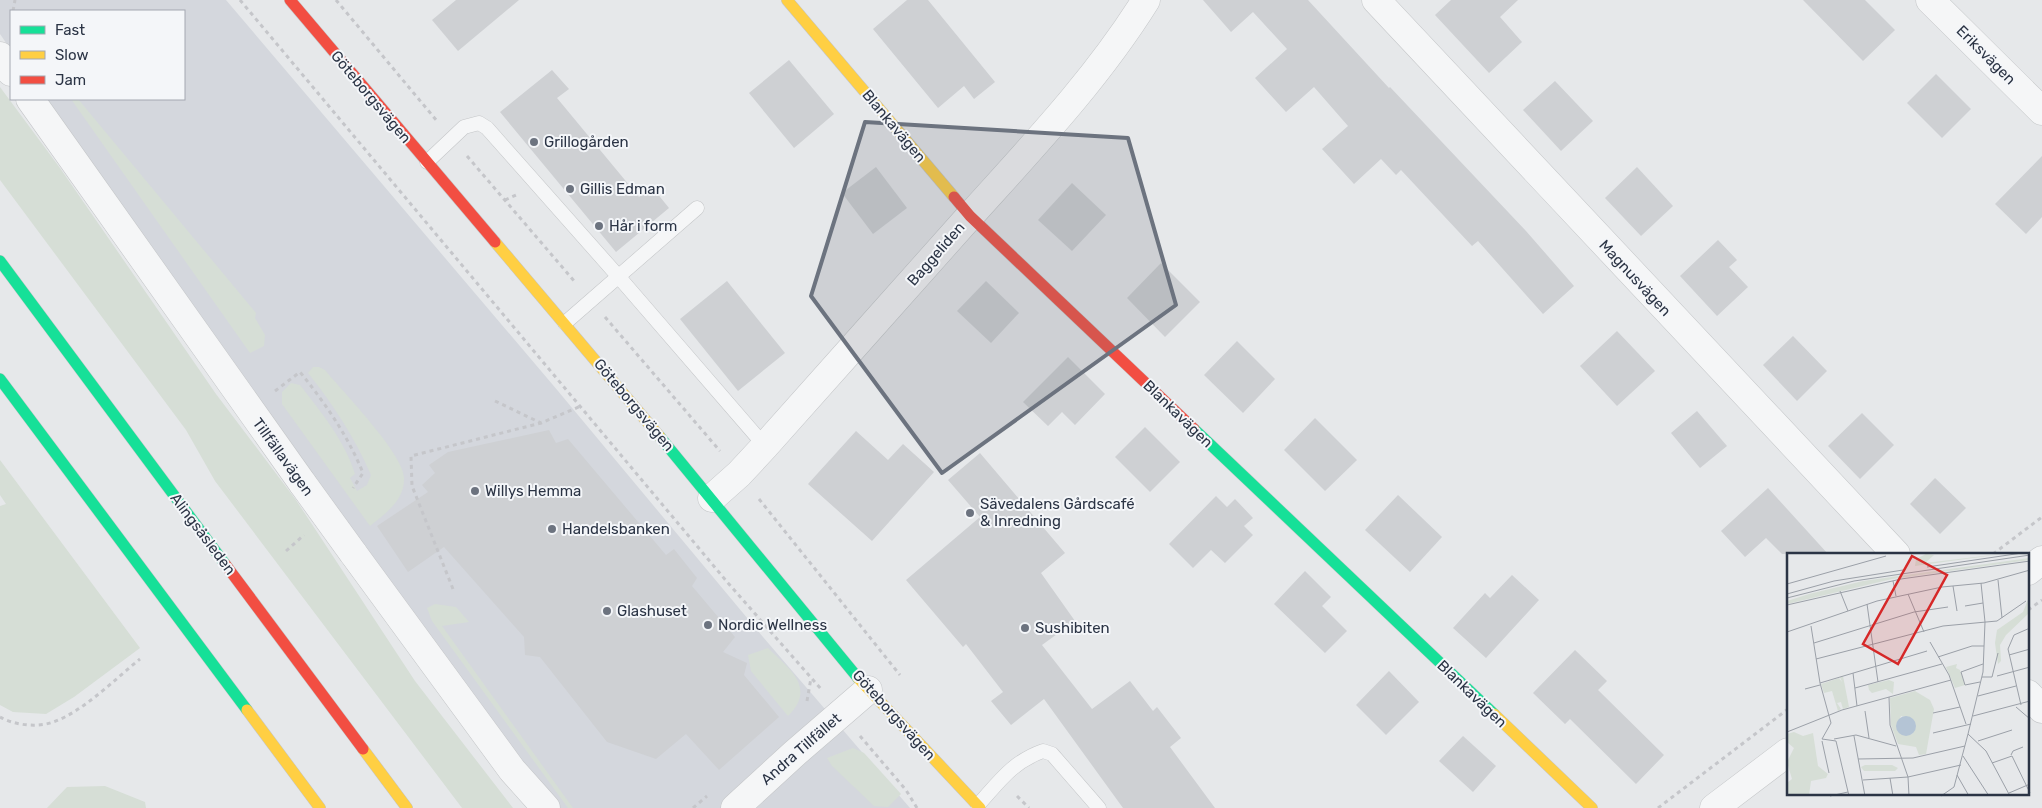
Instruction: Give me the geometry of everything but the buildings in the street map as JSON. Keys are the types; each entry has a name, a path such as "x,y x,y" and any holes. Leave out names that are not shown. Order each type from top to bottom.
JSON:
{"main road":[{"name":"Göteborgsvägen","path":"290,0 712,498 868,690 979,807"},
{"name":"Blankavägen","path":"787,0 970,216 1592,808"},
{"name":"Alingsåsleden","path":"0,260 407,808"},
{"path":"0,379 320,808"}],"street":[{"name":"Baggeliden","path":"712,498 739,474 765,446 1025,156 1088,83 1146,0"},
{"name":"Magnusvägen","path":"1376,0 1895,553"},
{"name":"Eriksvägen","path":"1930,0 2042,111"},
{"path":"0,56 10,71"},
{"name":"Tillfällavägen","path":"31,100 353,553 512,770 546,808"},
{"path":"2030,569 2042,560"},
{"name":"Andra Tillfället","path":"735,808 868,690"},
{"path":"2030,696 2042,709"},
{"path":"1714,808 1787,753"}],"lane":[{"path":"427,162 464,127 479,123 487,128 765,446"},
{"path":"565,323 697,208"},
{"path":"979,807 1000,780 1015,765 1028,756 1043,751 1052,754 1099,808"}],"path":[{"path":"240,0 728,583 842,713 906,790 917,808"},
{"path":"336,0 451,138 739,474 901,677"},
{"path":"300,372 326,405 356,457 363,473 353,488"},
{"path":"495,401 540,422"},
{"path":"453,588 412,486 412,456 540,422 581,406"},
{"path":"1995,553 2042,518"},
{"path":"286,551 308,531"},
{"path":"2030,609 2042,600"},
{"path":"0,717 30,725 54,722 81,706 140,659"},
{"path":"1658,808 1787,710"},
{"path":"1000,780 1029,808"}],"highlighted area":[{"path":"865,122 1128,138 1176,305 942,473 811,296"}],"shaded area":[{"path":"0,0 226,0 558,391 763,637 910,808 558,808 497,732 47,100 185,100 185,10 10,10 10,49 0,34"},
{"path":"0,87 60,168 216,394 296,500 415,681 513,808 462,808 215,481 186,430 0,180"},
{"path":"72,100 79,100 256,313 255,318 265,335 264,346 250,353"},
{"path":"313,367 325,370 383,439 401,467 404,478 398,500 382,517 370,526 282,404 282,392 291,383 300,385 339,438 351,462 355,474 350,478 357,491 367,485 371,475 365,461 343,422 308,373"},
{"path":"0,460 140,648 74,697 46,714 13,712 0,705 0,506 6,504 0,495"},
{"path":"435,604 456,607 469,622 442,626 573,808 568,808 432,621 427,608"},
{"path":"768,648 791,671 800,687 800,696 796,706 788,716 751,671 748,655"},
{"path":"853,748 864,753 901,794 888,807 874,806 832,766 827,758"},
{"path":"105,786 145,802 146,808 47,808 67,787"}],"traffic: fast":[{"path":"0,261 225,564"},
{"path":"0,379 247,710"},
{"path":"1194,429 1494,714"},
{"path":"660,437 858,678"}],"traffic: slow":[{"path":"787,0 954,197"},
{"path":"495,242 660,437"},
{"path":"858,678 980,808"},
{"path":"247,710 320,808"},
{"path":"1494,714 1592,808"},
{"path":"363,749 407,808"}],"traffic: jam":[{"path":"290,0 495,242"},
{"path":"954,197 970,216 1194,429"},
{"path":"225,564 363,749"}],"place":[{"name":"Grillogården","path":"534,142"},
{"name":"Gillis Edman","path":"570,189"},
{"name":"Hår i form","path":"599,226"},
{"name":"Willys Hemma","path":"475,491"},
{"name":"Sävedalens Gårdscafé & Inredning","path":"970,513"},
{"name":"Handelsbanken","path":"552,529"},
{"name":"Glashuset","path":"607,611"},
{"name":"Nordic Wellness","path":"708,625"},
{"name":"Sushibiten","path":"1025,628"}]}
